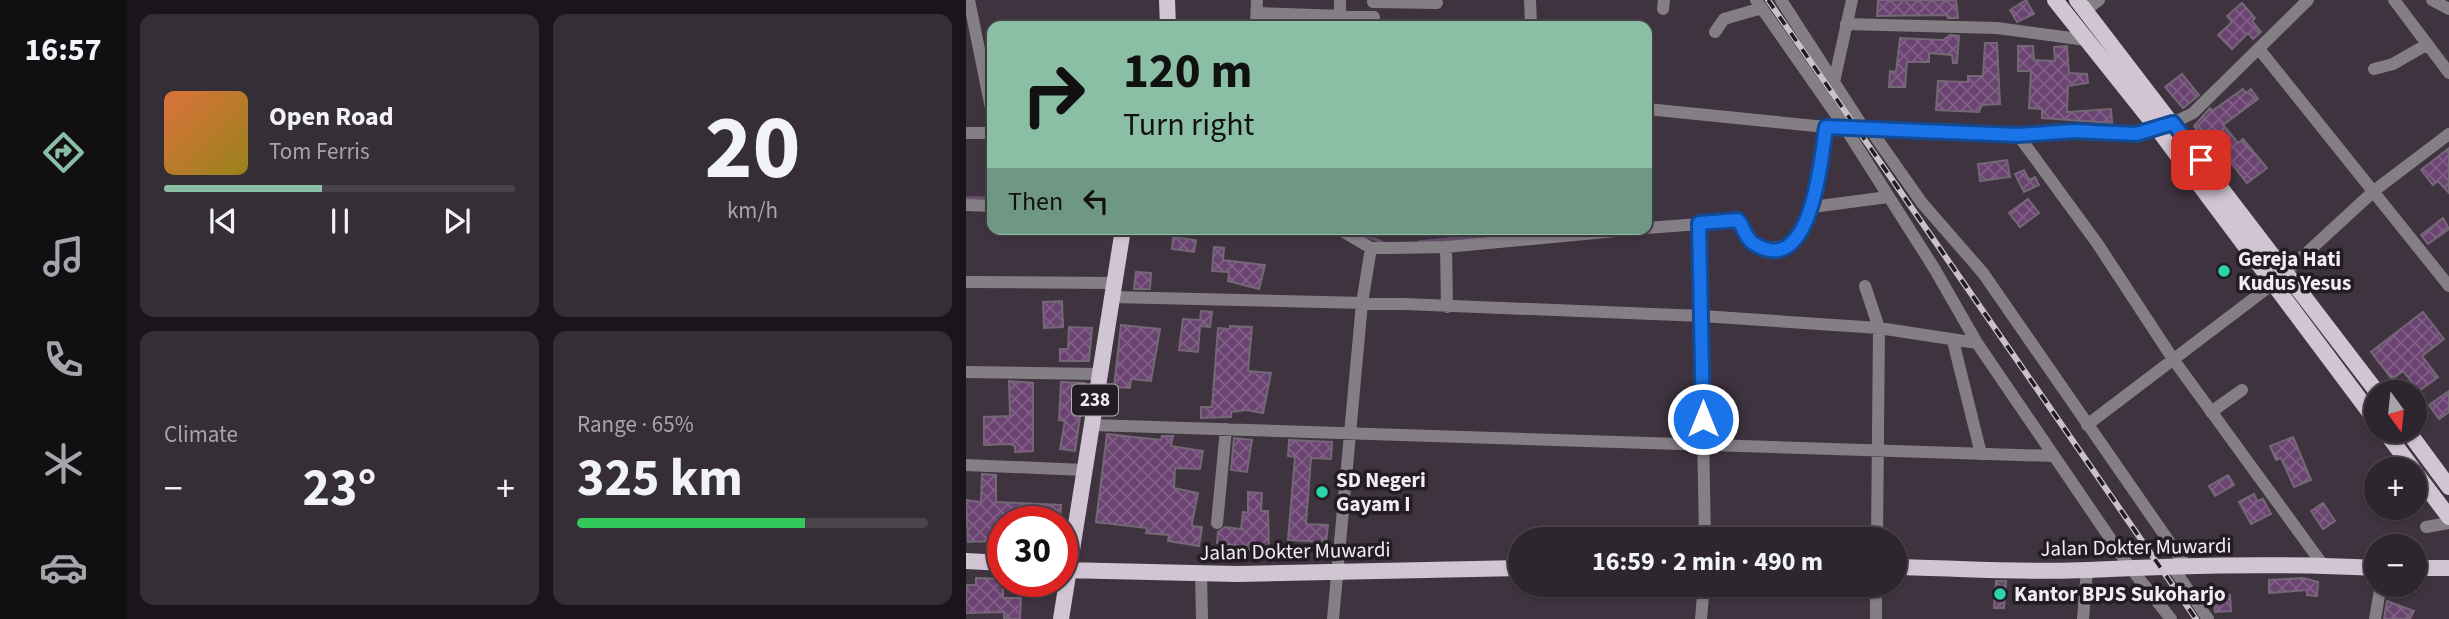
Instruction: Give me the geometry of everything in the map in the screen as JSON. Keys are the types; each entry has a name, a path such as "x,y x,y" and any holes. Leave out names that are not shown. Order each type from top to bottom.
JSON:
{"main road":[{"path":"1167,0 1168,21"},
{"path":"2054,0 2157,128 2236,219"},
{"path":"2081,5 2173,123 2364,403"},
{"name":"238","path":"1078,506 1122,235"},
{"path":"2280,278 2367,380"},
{"path":"2417,443 2449,487"},
{"path":"2427,487 2449,517"},
{"path":"966,561 987,562"},
{"name":"Jalan Dokter Muwardi","path":"1907,567 2087,570 2129,566 2364,567"},
{"name":"Jalan Dokter Muwardi","path":"1078,570 1201,574 1508,568"},
{"path":"2427,568 2449,568"},
{"name":"238","path":"1061,619 1063,597"}],"street":[{"path":"969,0 987,88"},
{"path":"1340,0 1340,15"},
{"path":"1530,0 1531,21"},
{"path":"1780,0 1834,82 1922,203 1983,273 2179,566 2208,619"},
{"path":"1834,82 1852,0"},
{"path":"2081,5 2099,0"},
{"path":"1652,110 1826,127 2018,135 2075,131 2136,134 2173,123 2193,113 2308,0"},
{"path":"2394,0 2449,73"},
{"path":"2432,0 2449,9"},
{"path":"1374,21 1373,1 1437,3"},
{"path":"1715,32 1724,19 1759,4 1844,126 1976,343 2129,566 2171,619"},
{"path":"1257,6 1325,21 1340,15 1369,21"},
{"path":"1846,24 1997,28 2086,40"},
{"path":"2374,69 2393,64 2426,45"},
{"path":"2259,49 2449,285"},
{"path":"1652,228 1738,220 1754,244 1779,248 1793,242 1805,226 1812,207 1826,127"},
{"path":"966,134 987,133"},
{"path":"2087,425 2280,278 2375,190 2449,134"},
{"path":"2018,135 2097,243 2173,359 2323,565"},
{"path":"1812,207 1888,197"},
{"path":"966,205 987,206"},
{"path":"1699,223 1705,527"},
{"path":"1349,235 1371,248 1446,247 1538,235"},
{"path":"1446,247 1447,307"},
{"path":"1333,619 1362,303 1371,248"},
{"path":"966,282 1447,307 1702,316 1879,328 1976,343"},
{"path":"1865,286 1879,328 1877,527"},
{"path":"1953,341 1982,454"},
{"path":"966,372 1099,374"},
{"path":"2211,412 2242,390"},
{"path":"1092,425 2053,456"},
{"path":"1217,523 1226,429"},
{"path":"966,465 1084,470"},
{"path":"2426,527 2449,523"},
{"path":"2083,619 2087,570"},
{"path":"1201,574 1202,619"},
{"path":"1701,619 1703,597"},
{"path":"1876,597 1876,619"},
{"path":"2375,619 2379,597"}],"building":[{"path":"1878,0 1956,0 1958,18 1948,18 1947,15 1877,16"},
{"path":"2026,0 2034,14 2017,22 2010,10"},
{"path":"2242,3 2255,18 2252,21 2261,32 2253,39 2248,33 2232,49 2218,35 2232,22 2227,16"},
{"path":"1950,35 1959,36 1957,63 1953,63 1952,55 1929,53 1929,62 1907,62 1905,87 1889,87 1890,71 1896,72 1900,38 1943,40"},
{"path":"1985,43 1997,43 2000,104 1982,105 1979,112 1936,110 1938,81 1968,82 1968,76 1983,76"},
{"path":"2018,46 2033,46 2034,60 2055,61 2054,47 2067,46 2069,73 2087,74 2088,83 2068,86 2067,112 2111,109 2112,123 2042,118 2042,109 2029,108 2031,71 2018,71"},
{"path":"2182,74 2199,95 2183,108 2165,87"},
{"path":"2243,89 2246,93 2251,89 2258,99 2223,125 2238,143 2243,139 2267,168 2247,183 2216,144 2211,148 2194,126 2210,108 2212,111"},
{"path":"2449,148 2449,193 2438,181 2433,185 2421,170"},
{"path":"2007,160 2010,177 1980,181 1978,164"},
{"path":"2024,170 2029,180 2035,177 2039,185 2024,192 2015,174"},
{"path":"2028,199 2039,213 2020,227 2009,213"},
{"path":"2443,218 2449,229 2428,244 2421,235"},
{"path":"1173,237 1196,240 1194,252 1172,249"},
{"path":"1214,247 1224,248 1223,260 1265,265 1259,289 1228,281 1229,272 1212,271"},
{"path":"1136,272 1151,273 1150,289 1134,289"},
{"path":"1062,301 1063,327 1044,328 1043,302"},
{"path":"1201,311 1212,312 1210,327 1200,326 1198,352 1179,350 1183,319 1200,320"},
{"path":"2423,312 2444,339 2422,356 2438,377 2427,385 2427,380 2410,380 2403,371 2392,379 2371,352"},
{"path":"1121,325 1160,329 1151,381 1131,379 1130,388 1114,387"},
{"path":"1230,326 1252,327 1248,371 1271,373 1263,413 1247,410 1231,412 1231,417 1201,418 1201,407 1212,407 1218,328 1230,329"},
{"path":"1069,327 1092,328 1089,361 1060,361 1060,349 1068,349"},
{"path":"1009,381 1033,383 1033,451 1015,452 1015,446 1010,444 984,445 984,417 1010,416"},
{"path":"1061,382 1085,383 1075,451 1060,449 1065,421 1059,420"},
{"path":"2449,391 2449,412 2439,419 2429,405"},
{"path":"1107,434 1161,440 1162,436 1173,436 1171,446 1203,451 1200,469 1175,468 1174,488 1198,493 1192,526 1202,527 1199,546 1168,541 1169,535 1146,533 1147,528 1096,522"},
{"path":"2293,437 2311,480 2294,487 2281,458 2276,460 2270,446"},
{"path":"1234,438 1252,440 1247,472 1231,470"},
{"path":"1289,440 1332,442 1331,459 1311,458 1306,524 1328,525 1326,542 1288,540 1295,457 1288,456"},
{"path":"982,474 996,475 996,502 1061,505 987,506 987,541 968,542 966,500 981,502"},
{"path":"2228,475 2234,485 2215,496 2209,486"},
{"path":"1248,492 1262,493 1261,511 1268,511 1269,550 1240,550 1240,546 1217,543 1218,532 1225,527 1241,529 1243,512 1248,513"},
{"path":"2254,494 2257,501 2263,499 2271,514 2251,524 2239,502"},
{"path":"2323,503 2335,521 2323,529 2311,511"},
{"path":"976,578 987,578 987,597 1021,598 1020,619 1004,619 1004,612 966,613 966,585 976,585"},
{"path":"2303,578 2318,582 2317,596 2307,595 2307,590 2269,593 2269,580"},
{"name":"Kantor BPJS Sukoharjo","path":"1996,581 2006,581 2004,608 1994,608"},
{"path":"2230,595 2231,611 2215,612 2213,597"},
{"path":"2387,601 2414,611 2410,619 2384,619"}],"waterway":[{"path":"966,198 987,198"},
{"path":"1365,235 1384,243"},
{"path":"1419,242 1491,235"}],"railway":[{"path":"1768,0 2196,619"}],"place":[{"name":"Gereja Hati Kudus Yesus","path":"2224,271"},
{"name":"SD Negeri Gayam I","path":"1322,492"},
{"name":"Kantor BPJS Sukoharjo","path":"2000,594"}],"route":[{"path":"1703,419 1699,223 1738,220 1754,244 1779,248 1793,242 1805,226 1812,207 1826,127 2018,135 2075,131 2136,134 2173,123 2201,160"}]}
